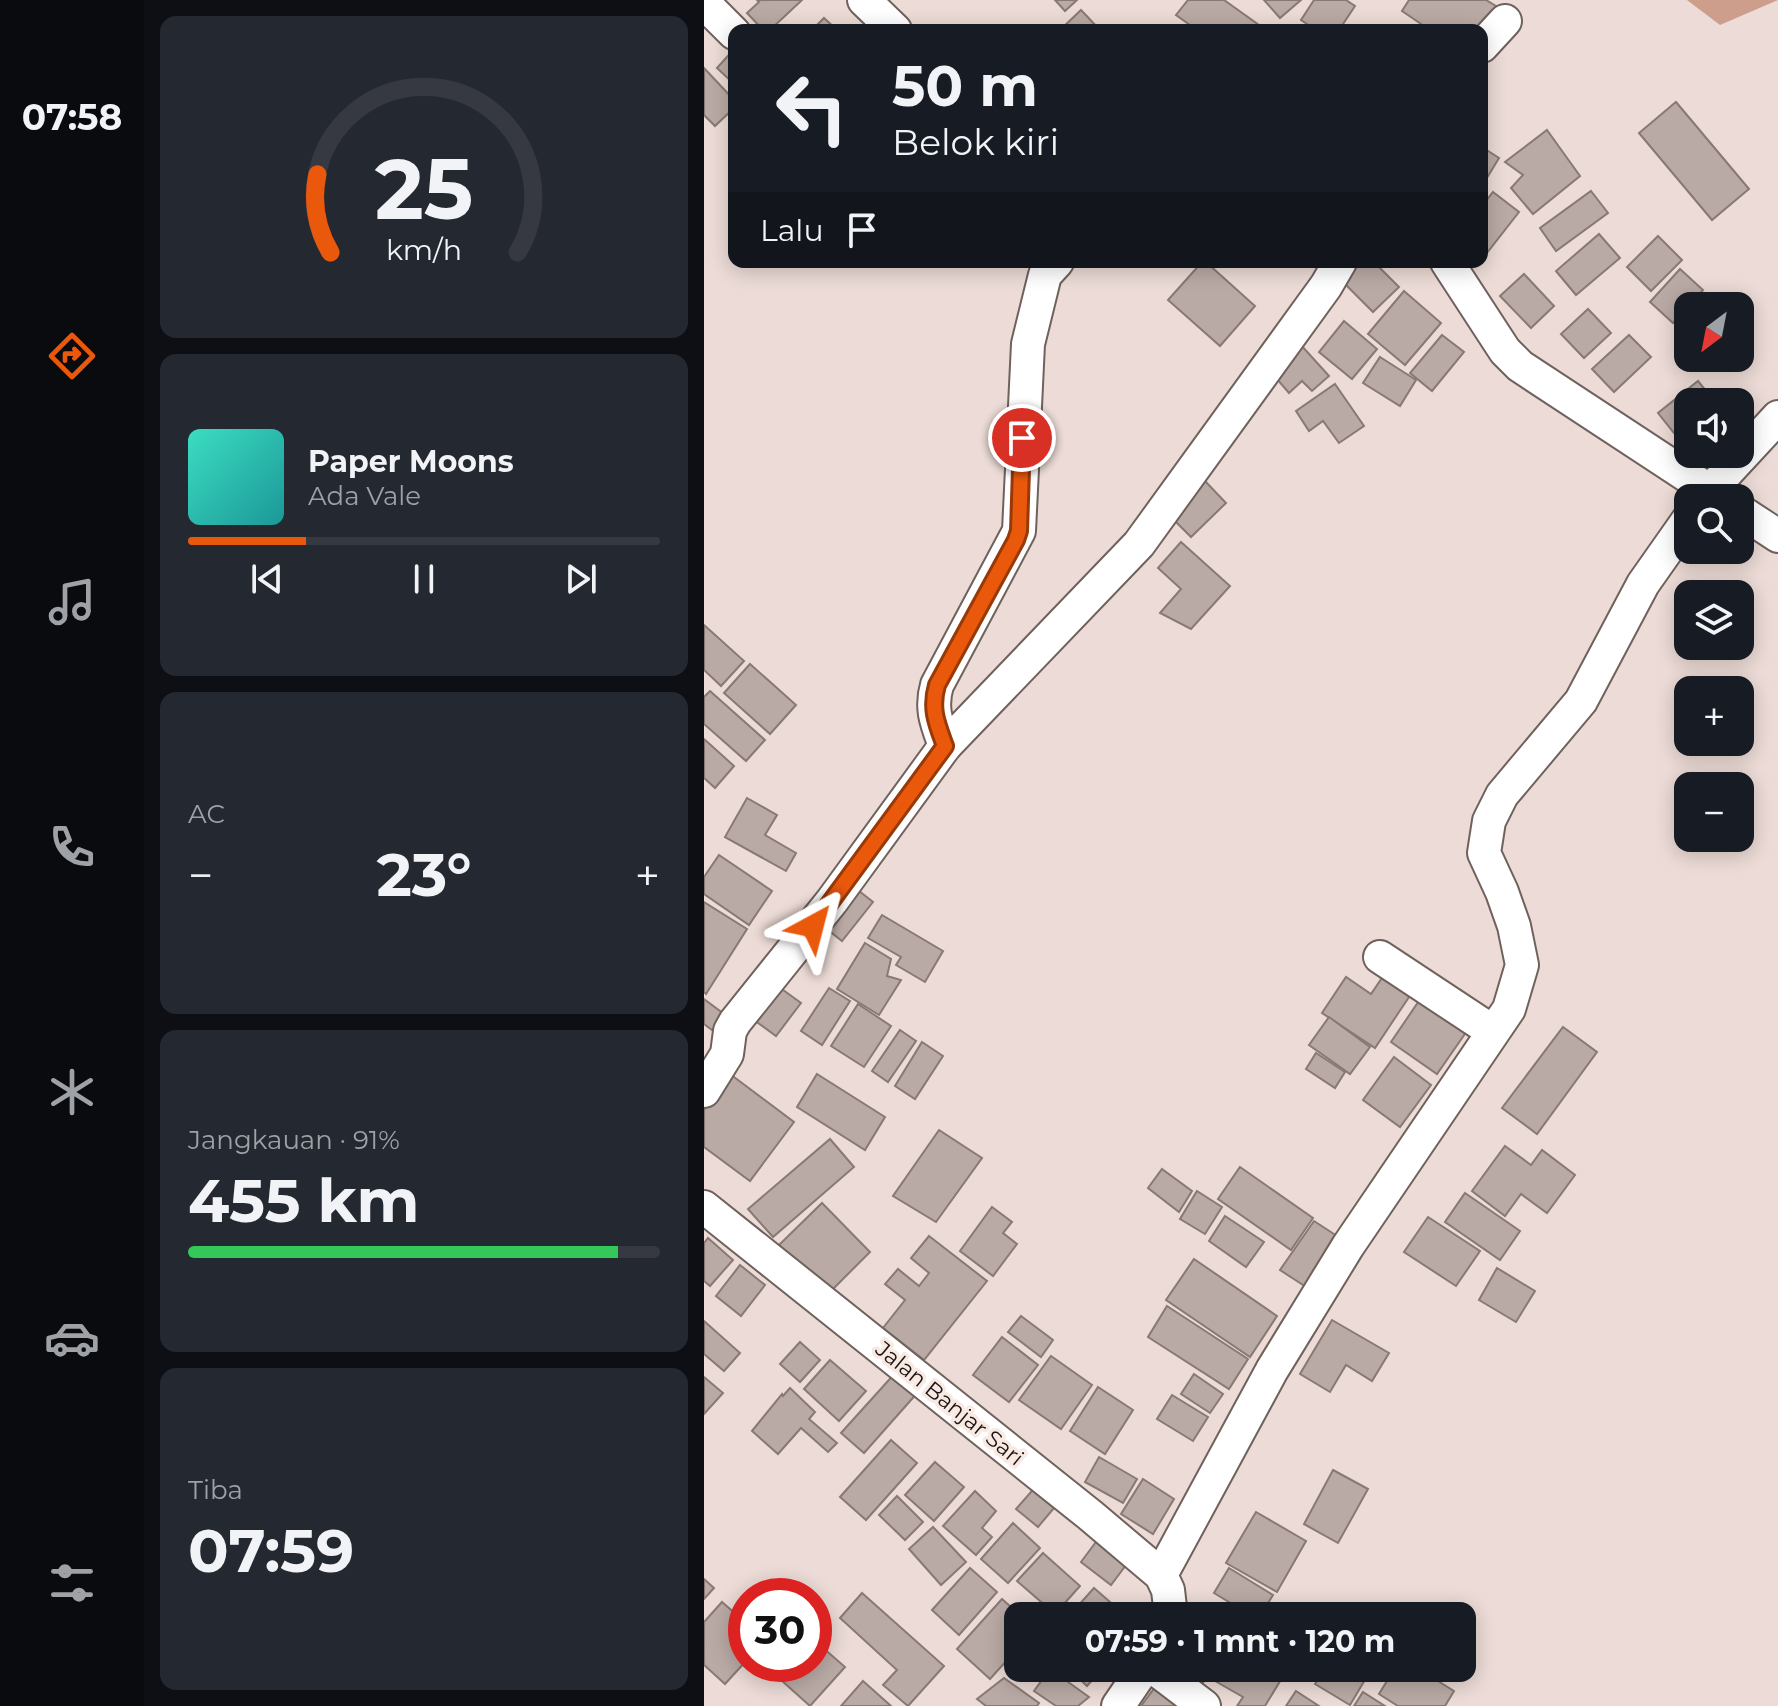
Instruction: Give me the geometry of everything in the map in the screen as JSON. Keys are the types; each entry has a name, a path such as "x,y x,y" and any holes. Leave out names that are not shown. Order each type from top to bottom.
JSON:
{"street":[{"path":"864,0 889,24"},
{"path":"704,3 728,27"},
{"path":"1488,39 1505,21"},
{"path":"945,746 933,713 937,685 1019,531 1028,344 1045,275 1051,268"},
{"path":"704,1091 727,1054 730,1031 735,1022 832,901 945,746 1139,544 1336,268"},
{"path":"1451,268 1505,351 1520,366 1695,484"},
{"path":"1720,484 1778,417"},
{"path":"1754,520 1778,536"},
{"path":"1169,1602 1161,1575 1272,1370 1356,1233 1509,1009 1522,965 1506,903 1484,853 1489,821 1502,795 1581,701 1643,584 1674,540"},
{"path":"1380,957 1492,1031"},
{"name":"Jalan Banjar Sari","path":"704,1207 1161,1575"},
{"path":"1118,1706 1134,1682"},
{"path":"1172,1682 1204,1706"}],"shaded area":[{"path":"1687,0 1778,0 1720,25"}],"building":[{"path":"757,0 802,0 776,24 757,24 747,13 759,2"},
{"path":"1055,0 1077,0 1065,11"},
{"path":"1188,0 1224,0 1258,24 1189,24 1176,15"},
{"path":"1264,0 1301,0 1280,18"},
{"path":"1314,0 1346,0 1355,6 1343,24 1307,24 1301,20"},
{"path":"1409,0 1486,0 1496,6 1484,24 1421,24 1402,11"},
{"path":"1081,10 1094,24 1066,24"},
{"path":"728,56 728,78 717,68"},
{"path":"704,68 728,94 728,114 715,126 704,115"},
{"path":"1676,102 1749,189 1712,220 1639,133"},
{"path":"1547,130 1580,176 1533,214 1511,188 1523,175 1505,162"},
{"path":"1488,151 1499,158 1488,176"},
{"path":"1591,191 1608,213 1556,251 1540,228"},
{"path":"1493,192 1519,212 1488,252 1488,198"},
{"path":"1599,234 1620,258 1576,295 1556,271"},
{"path":"1658,236 1682,260 1651,291 1627,267"},
{"path":"1197,268 1213,268 1255,306 1220,346 1168,300"},
{"path":"1347,268 1380,268 1399,287 1373,312 1338,277"},
{"path":"1680,269 1703,290 1674,292 1673,323 1650,302"},
{"path":"1524,274 1554,306 1531,328 1500,296"},
{"path":"1404,291 1441,323 1405,365 1368,334"},
{"path":"1588,309 1611,333 1584,358 1561,334"},
{"path":"1344,321 1377,349 1352,379 1319,352"},
{"path":"1442,335 1464,352 1432,391 1410,373"},
{"path":"1629,335 1651,357 1614,392 1592,369"},
{"path":"1300,344 1329,376 1312,391 1302,381 1289,393 1270,371"},
{"path":"1380,357 1416,380 1400,406 1363,383"},
{"path":"1698,381 1704,388 1689,388"},
{"path":"1335,384 1364,426 1339,443 1323,421 1309,431 1296,411"},
{"path":"1674,400 1674,433 1658,413"},
{"path":"1204,480 1226,503 1191,537 1168,514"},
{"path":"1181,542 1230,586 1191,629 1160,613 1181,589 1158,568"},
{"path":"704,625 744,661 721,686 704,670"},
{"path":"750,664 796,705 770,734 724,693"},
{"path":"710,691 765,740 746,761 704,724 704,697"},
{"path":"704,739 734,766 715,788 704,778"},
{"path":"747,798 777,815 765,835 796,853 786,871 725,837"},
{"path":"719,855 772,891 749,925 704,894 704,877"},
{"path":"854,887 873,902 842,941 823,926"},
{"path":"704,902 747,929 706,994 704,992"},
{"path":"882,915 943,951 925,982 896,965 901,957 868,938"},
{"path":"865,943 891,959 887,976 901,980 879,1015 837,989"},
{"path":"1388,969 1415,988 1375,1048 1322,1013 1346,977 1371,994"},
{"path":"779,987 801,1003 776,1036 754,1020"},
{"path":"829,988 850,1001 822,1045 801,1031"},
{"path":"1423,995 1469,1028 1437,1074 1391,1042"},
{"path":"704,999 728,1017 716,1033 704,1024"},
{"path":"858,1004 891,1026 864,1067 831,1046"},
{"path":"1329,1017 1370,1047 1350,1074 1309,1045"},
{"path":"1563,1027 1597,1052 1537,1134 1502,1108"},
{"path":"900,1030 916,1041 888,1082 872,1071"},
{"path":"922,1042 943,1056 915,1099 895,1086"},
{"path":"1316,1053 1345,1072 1335,1088 1306,1069"},
{"path":"1394,1057 1431,1085 1400,1127 1363,1100"},
{"path":"730,1074 794,1122 750,1181 704,1147 704,1110"},
{"path":"817,1074 885,1117 865,1150 797,1107"},
{"path":"939,1130 982,1158 936,1222 893,1196"},
{"path":"830,1139 854,1167 773,1237 748,1209"},
{"path":"1505,1146 1531,1165 1542,1150 1575,1175 1547,1213 1521,1194 1505,1216 1472,1191"},
{"path":"1240,1167 1313,1218 1291,1250 1218,1199"},
{"path":"1162,1169 1192,1191 1179,1212 1148,1188"},
{"path":"1197,1191 1222,1207 1205,1234 1180,1219"},
{"path":"1465,1193 1520,1231 1500,1260 1445,1222"},
{"path":"822,1203 870,1252 826,1296 778,1246"},
{"path":"992,1207 1012,1222 1003,1233 1017,1244 993,1276 960,1251"},
{"path":"1225,1216 1264,1242 1246,1267 1209,1241"},
{"path":"1428,1217 1480,1251 1456,1286 1404,1252"},
{"path":"1314,1221 1340,1238 1306,1287 1280,1270"},
{"path":"929,1236 987,1281 924,1360 883,1328 905,1300 885,1284 898,1269 919,1286 929,1273 911,1258"},
{"path":"708,1238 733,1260 710,1286 704,1281 704,1243"},
{"path":"1194,1259 1277,1316 1250,1357 1166,1300"},
{"path":"740,1265 765,1285 741,1316 716,1296"},
{"path":"1497,1268 1535,1291 1516,1322 1479,1300"},
{"path":"1167,1306 1248,1359 1229,1389 1148,1337"},
{"path":"1021,1316 1053,1340 1041,1357 1008,1332"},
{"path":"1332,1320 1389,1353 1372,1381 1346,1365 1330,1392 1300,1374"},
{"path":"704,1321 740,1353 724,1371 704,1354"},
{"path":"1002,1337 1038,1365 1009,1402 973,1375"},
{"path":"800,1342 820,1360 800,1382 780,1364"},
{"path":"1051,1356 1092,1385 1061,1429 1019,1400"},
{"path":"830,1360 866,1391 839,1421 804,1389"},
{"path":"897,1371 919,1391 864,1453 841,1433"},
{"path":"1194,1374 1223,1394 1210,1413 1181,1394"},
{"path":"704,1377 723,1393 704,1414"},
{"path":"1098,1387 1133,1410 1105,1454 1070,1431"},
{"path":"790,1388 815,1412 809,1419 837,1443 828,1452 801,1428 778,1454 752,1431"},
{"path":"1172,1395 1208,1417 1193,1441 1157,1419"},
{"path":"891,1440 917,1463 866,1520 840,1497"},
{"path":"1099,1457 1137,1479 1123,1503 1085,1482"},
{"path":"935,1462 964,1487 934,1521 905,1495"},
{"path":"1333,1470 1368,1489 1338,1543 1304,1524"},
{"path":"1143,1479 1174,1499 1153,1534 1121,1514"},
{"path":"1038,1484 1059,1502 1038,1527 1016,1509"},
{"path":"975,1491 996,1511 982,1528 992,1537 976,1555 943,1526"},
{"path":"897,1496 923,1522 905,1540 879,1515"},
{"path":"1256,1512 1306,1541 1277,1592 1226,1563"},
{"path":"1013,1523 1040,1548 1008,1583 981,1559"},
{"path":"933,1527 966,1562 941,1585 909,1549"},
{"path":"1099,1538 1129,1561 1111,1585 1081,1562"},
{"path":"1043,1553 1080,1586 1066,1602 1041,1602 1017,1581"},
{"path":"970,1568 997,1592 959,1635 932,1610"},
{"path":"1229,1568 1273,1595 1269,1602 1229,1602 1214,1593"},
{"path":"704,1579 714,1588 704,1599"},
{"path":"1094,1588 1110,1602 1081,1602"},
{"path":"862,1593 944,1666 908,1706 883,1685 897,1670 840,1618"},
{"path":"1002,1599 1005,1602 1004,1664 990,1679 957,1649"},
{"path":"722,1602 728,1607 728,1681 725,1684 704,1665 704,1622"},
{"path":"832,1656 845,1667 832,1681"},
{"path":"1004,1678 1004,1682 1010,1682 1039,1703 1037,1706 986,1706 977,1699"},
{"path":"863,1681 891,1706 841,1706"},
{"path":"783,1682 832,1682 810,1706"},
{"path":"1041,1682 1068,1682 1089,1697 1078,1706 1056,1706 1034,1691"},
{"path":"1159,1682 1192,1706 1141,1706"},
{"path":"1217,1682 1280,1682 1265,1706 1237,1706 1243,1697"},
{"path":"1316,1682 1364,1682 1350,1705"},
{"path":"1386,1682 1440,1682 1454,1691 1445,1706 1398,1706 1379,1694"},
{"path":"1296,1691 1319,1706 1286,1706"},
{"path":"1363,1692 1385,1706 1354,1706"}],"route":[{"path":"813,926 945,746 933,713 933,699 937,685 1016,540 1019,531 1022,438"}]}
